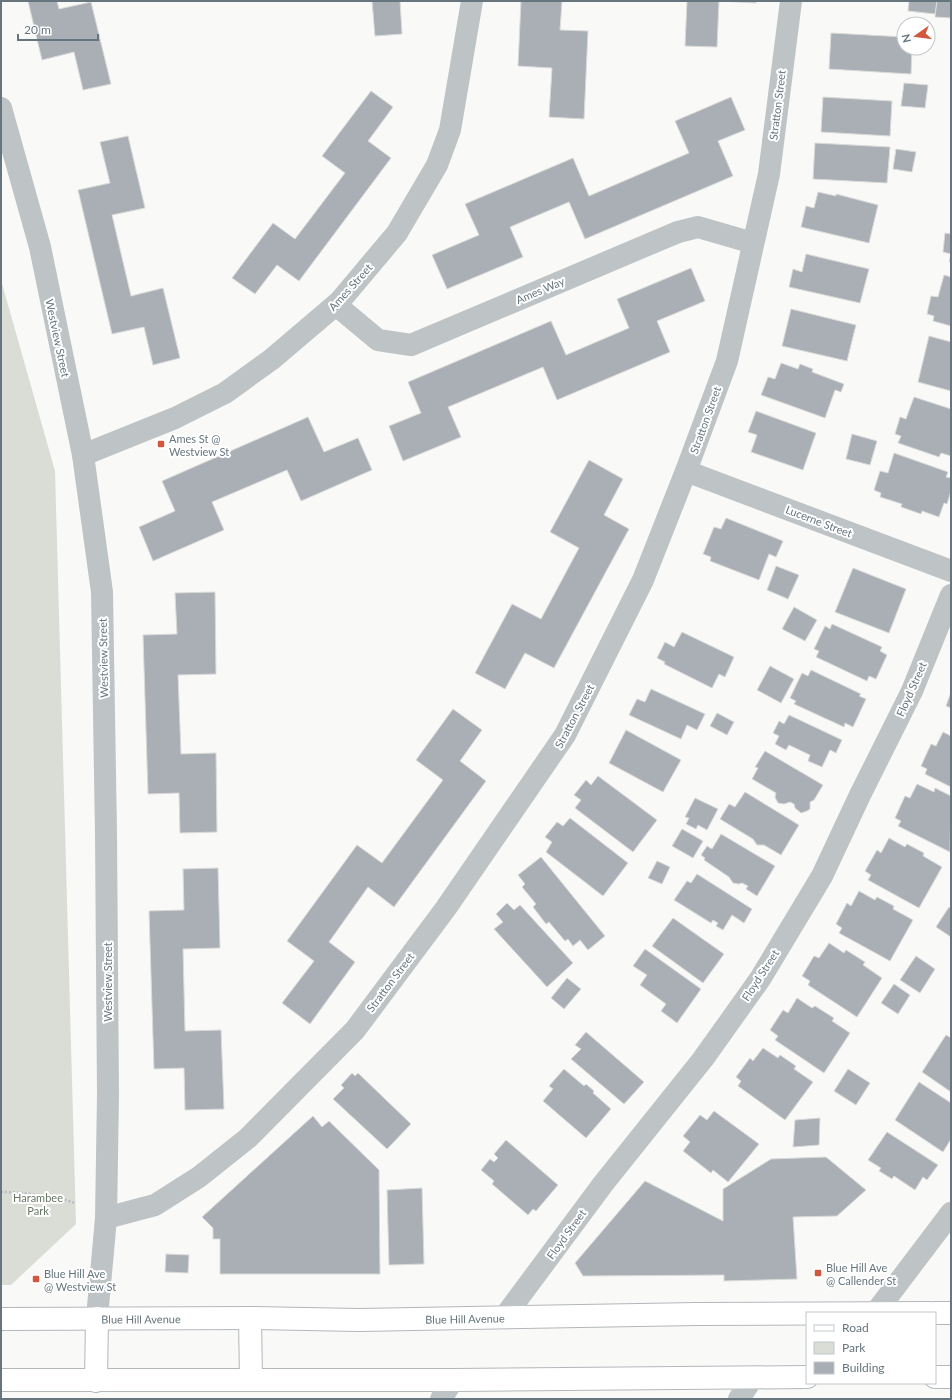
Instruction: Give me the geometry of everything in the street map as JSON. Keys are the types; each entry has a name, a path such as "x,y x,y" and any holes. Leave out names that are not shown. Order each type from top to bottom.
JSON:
{"main road":[{"path":"936,1313 951,1313"},
{"name":"Blue Hill Avenue","path":"1,1318 250,1318 359,1320 506,1316 806,1314"},
{"path":"96,1380 98,1318"},
{"path":"250,1318 251,1380"},
{"path":"936,1377 951,1377"},
{"path":"1,1380 806,1378"}],"street":[{"name":"Ames Street","path":"83,455 175,418 225,393 272,359 336,305 397,233 437,166 450,130 472,1"},
{"name":"Stratton Street","path":"106,1218 155,1205 199,1177 248,1138 355,1030 446,908 565,735 642,580 686,471 727,361 769,174 791,1"},
{"name":"Westview Street","path":"1,108 40,247 83,455 102,592 108,1095 106,1218"},
{"name":"Ames Way","path":"336,305 378,340 411,345 678,232 698,227 753,243"},
{"name":"Lucerne Street","path":"686,471 951,571"},
{"name":"Floyd Street","path":"506,1316 603,1184 703,1059 764,972 822,876 860,795 912,691 951,595"},
{"path":"877,1312 951,1213"},
{"path":"98,1318 106,1218"},
{"path":"739,1399 752,1378"},
{"path":"441,1399 453,1380"}],"path":[{"path":"1,1192 13,1192 50,1197 69,1200 74,1203"}],"green space":[{"name":"Harambee Park","path":"1,280 55,471 76,1224 11,1285 1,1285"}],"building":[{"path":"28,1 57,1 59,9 91,2 111,84 83,90 74,52 42,60"},
{"path":"372,1 400,1 402,34 375,36"},
{"path":"521,1 562,1 560,30 588,31 584,119 549,117 552,68 518,66"},
{"path":"687,1 719,1 717,47 685,46"},
{"path":"719,1 756,1 756,3"},
{"path":"909,1 937,1 935,14 908,11"},
{"path":"937,1 951,1 951,18 935,16"},
{"path":"831,33 896,37 896,56 912,56 911,74 829,69"},
{"path":"904,83 928,85 925,108 901,106"},
{"path":"371,91 393,107 368,141 391,158 299,281 277,265 255,294 232,278 273,223 295,239 345,173 322,156"},
{"path":"731,97 745,130 718,141 733,176 585,239 569,202 510,227 523,257 447,289 432,255 479,235 465,204 573,158 589,196 689,153 675,121"},
{"path":"823,97 892,101 890,136 821,132"},
{"path":"128,136 145,208 112,215 131,296 163,288 180,358 153,365 144,327 112,334 78,190 110,183 100,142"},
{"path":"815,143 890,147 887,183 813,179"},
{"path":"896,149 916,152 912,172 893,169"},
{"path":"818,192 836,196 836,194 878,205 869,243 801,227 806,206 814,208"},
{"path":"945,233 951,234 951,254 943,252"},
{"path":"806,254 869,269 860,303 789,287 793,269 802,272"},
{"path":"691,268 705,301 657,321 670,352 557,400 543,367 448,407 461,437 403,461 389,426 421,413 408,382 551,321 566,355 629,328 617,299"},
{"path":"944,275 951,277 951,326 933,321 934,316 927,314 931,296 938,297"},
{"path":"791,309 856,325 847,361 782,346"},
{"path":"929,336 951,342 951,391 918,382"},
{"path":"781,363 798,369 800,364 813,369 812,372 844,384 841,392 835,390 825,418 761,395 768,377 775,379"},
{"path":"914,397 951,409 951,456 941,453 939,457 898,443 901,436 895,434 900,417 906,419"},
{"path":"756,411 816,433 803,470 751,452 757,435 748,432"},
{"path":"308,417 324,452 358,438 372,470 301,501 287,470 212,502 224,530 153,561 139,527 175,511 162,481"},
{"path":"852,434 877,441 870,465 846,459"},
{"path":"894,453 948,472 946,477 951,478 951,491 947,504 944,503 939,517 922,511 921,514 901,507 902,504 880,497 881,493 874,490 880,471 888,473"},
{"path":"589,460 623,479 604,515 629,529 554,668 525,653 505,689 475,673 512,604 541,619 579,548 550,532"},
{"path":"726,518 783,541 776,557 769,554 759,580 710,561 711,557 703,554 714,527 721,529"},
{"path":"776,566 799,575 788,599 767,590"},
{"path":"853,568 906,589 889,633 835,612"},
{"path":"215,592 216,674 178,675 181,754 216,753 217,832 180,833 179,793 148,794 143,635 177,634 175,593"},
{"path":"794,607 817,620 805,641 782,629"},
{"path":"832,624 882,647 880,651 887,655 876,679 869,676 867,681 816,657 819,651 814,649 825,626 830,629"},
{"path":"682,632 734,657 725,677 719,674 712,688 664,664 665,662 657,658 665,642 674,647"},
{"path":"770,666 794,679 781,703 757,690"},
{"path":"811,670 861,694 859,696 866,699 853,727 845,723 844,727 794,704 796,701 790,698 802,673 808,676"},
{"path":"651,689 705,714 697,730 687,725 681,739 629,715 637,699 645,702"},
{"path":"951,692 951,708 946,706"},
{"path":"453,709 482,730 460,761 486,781 394,907 368,887 329,942 355,962 310,1024 282,1003 314,961 287,941 357,845 382,863 443,780 416,760"},
{"path":"717,713 734,722 727,735 710,726"},
{"path":"789,715 842,740 836,753 830,750 822,767 808,761 810,755 789,745 786,750 775,744 779,736 773,733 779,721 784,724"},
{"path":"626,730 681,760 663,792 609,763"},
{"path":"943,732 951,736 951,787 925,774 927,769 921,766 931,744 936,746"},
{"path":"765,751 823,785 814,800 810,802 810,809 801,813 795,808 794,804 790,802 784,804 778,803 775,797 776,793 752,779 758,768 755,767"},
{"path":"598,776 657,820 633,852 575,808 581,800 574,795 586,780 591,785"},
{"path":"917,784 934,792 935,788 951,796 950,852 898,826 901,821 895,818 905,796 910,798"},
{"path":"745,792 799,825 781,855 764,845 757,845 753,839 720,819 729,804 735,807"},
{"path":"695,798 718,809 707,830 698,825 696,829 686,824 689,818 685,817"},
{"path":"570,818 628,863 603,896 546,852 552,842 545,837 557,822 563,826"},
{"path":"682,829 703,841 693,858 672,846"},
{"path":"721,834 775,866 757,896 746,889 748,886 742,883 733,883 729,877 704,860 705,858 701,855 707,846 712,849"},
{"path":"889,838 905,847 907,844 924,853 923,856 942,867 919,908 868,880 871,875 865,871 877,850 881,853"},
{"path":"541,857 605,936 588,950 580,940 573,946 568,939 565,941 549,922 546,924 533,907 536,904 522,887 525,884 518,875"},
{"path":"657,861 670,867 662,884 648,878"},
{"path":"218,868 220,948 183,949 185,1031 221,1030 224,1109 185,1110 184,1068 154,1069 149,911 184,910 183,869"},
{"path":"697,874 752,909 744,923 732,915 723,930 716,926 718,923 713,920 711,923 674,900 687,881 691,883"},
{"path":"859,891 875,900 877,897 894,906 893,909 913,920 890,961 839,933 842,928 836,924 847,903 851,906"},
{"path":"507,903 514,910 520,905 573,963 547,987 494,929 503,922 496,914"},
{"path":"949,907 951,909 951,937 936,927"},
{"path":"673,918 724,954 703,983 652,946"},
{"path":"829,943 844,953 846,950 865,962 863,965 882,978 857,1017 808,985 810,981 802,976 814,956 819,958"},
{"path":"645,949 701,989 677,1023 661,1011 666,1004 640,985 647,975 633,966"},
{"path":"916,956 935,969 920,993 900,980"},
{"path":"567,978 581,989 564,1009 551,998"},
{"path":"894,984 910,995 898,1014 881,1003"},
{"path":"797,998 812,1008 815,1006 834,1018 832,1021 850,1033 824,1073 775,1040 778,1036 770,1030 783,1010 788,1013"},
{"path":"586,1032 644,1082 624,1104 571,1059 581,1049 575,1045"},
{"path":"946,1035 951,1038 951,1092 922,1072"},
{"path":"763,1048 778,1058 780,1055 796,1066 794,1069 813,1082 785,1120 738,1086 741,1081 736,1077 750,1058 753,1061"},
{"path":"564,1069 584,1086 586,1084 594,1091 593,1093 611,1109 586,1138 543,1101 553,1089 549,1086"},
{"path":"848,1069 870,1083 856,1105 834,1091"},
{"path":"352,1073 355,1076 358,1073 411,1124 387,1149 333,1099 344,1088 341,1085"},
{"path":"919,1082 951,1103 951,1139 943,1152 895,1120"},
{"path":"714,1111 759,1144 728,1182 713,1170 711,1173 683,1151 690,1142 683,1136 700,1115 707,1120"},
{"path":"313,1116 322,1127 329,1121 379,1170 380,1274 220,1274 220,1239 213,1239 213,1228 202,1217"},
{"path":"820,1118 819,1145 793,1147 795,1120"},
{"path":"887,1132 938,1165 927,1180 923,1177 915,1190 894,1176 892,1179 879,1171 881,1168 868,1160"},
{"path":"506,1140 558,1185 536,1211 533,1209 528,1215 492,1184 494,1181 481,1170 490,1159 494,1162 498,1158 494,1154"},
{"path":"826,1157 866,1190 837,1216 793,1217 797,1279 724,1281 724,1275 583,1276 575,1263 645,1181 723,1221 723,1189 771,1159"},
{"path":"422,1188 424,1264 389,1265 387,1190"},
{"path":"166,1254 189,1255 188,1273 165,1272"}],"place":[{"name":"Ames St @ Westview St","path":"161,444"},
{"name":"Blue Hill Ave @ Callender St","path":"818,1273"},
{"name":"Blue Hill Ave @ Westview St","path":"36,1279"}]}
